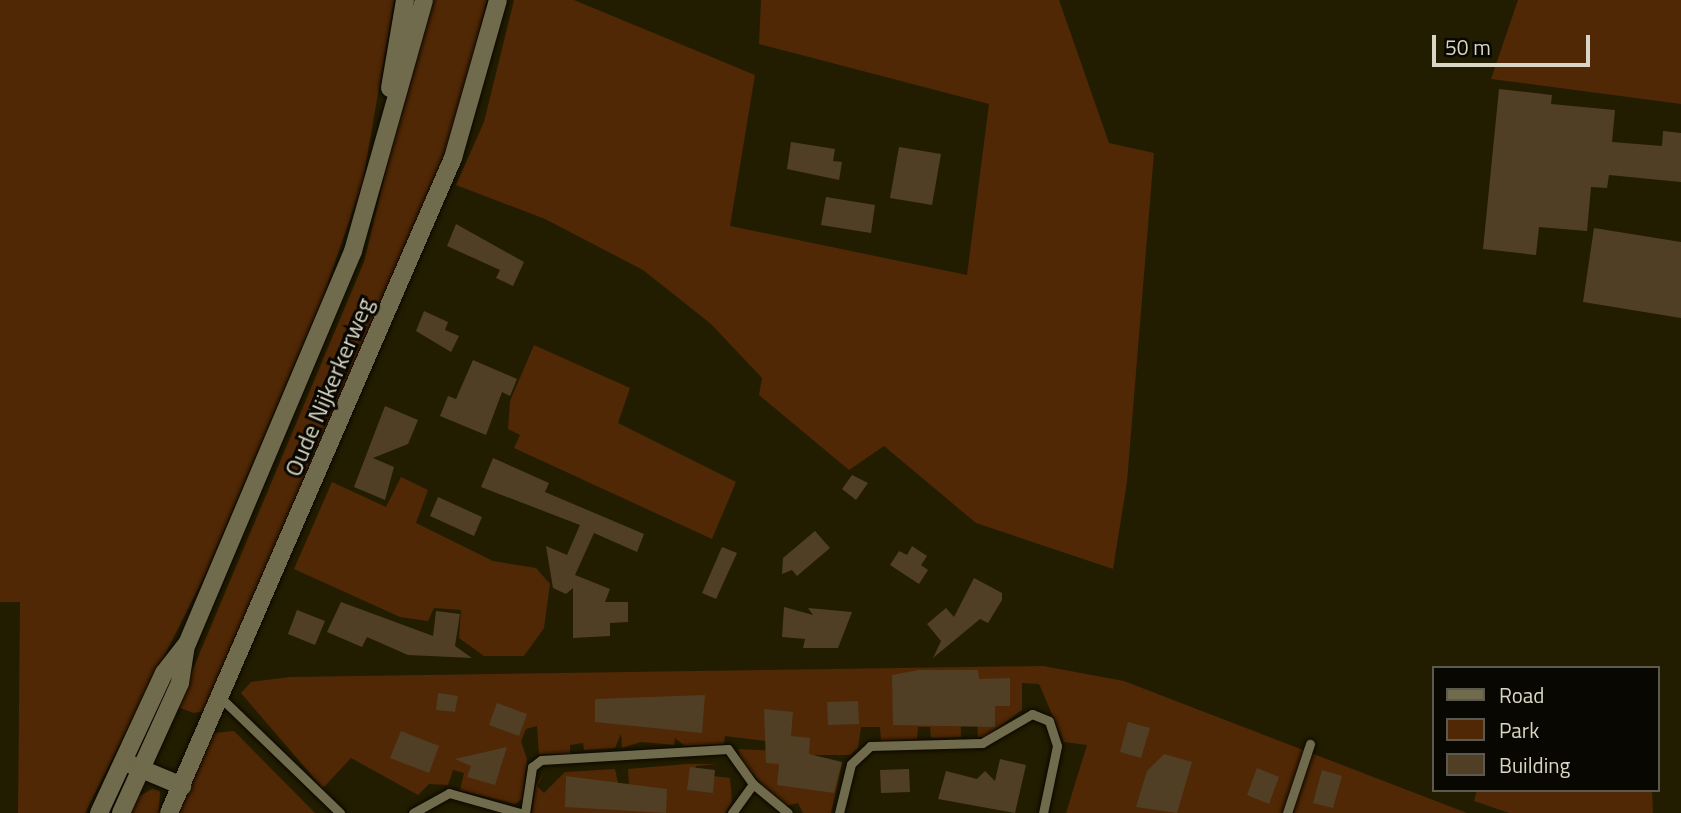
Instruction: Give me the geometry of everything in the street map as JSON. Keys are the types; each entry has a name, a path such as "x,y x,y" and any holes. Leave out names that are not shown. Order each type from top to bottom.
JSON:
{"street":[{"name":"Oude Nijkerkerweg","path":"388,123 392,52 405,0"},
{"name":"Oude Nijkerkerweg","path":"121,813 180,683 187,643 353,250 425,0"},
{"name":"Oude Nijkerkerweg","path":"169,813 453,158 498,0"},
{"name":"Oude Nijkerkerweg","path":"99,813 164,673 187,643"},
{"path":"122,760 182,786"}],"lane":[{"path":"220,697 340,813"},
{"path":"839,813 851,764 870,746 982,743 1032,714 1049,721 1057,746 1043,813"},
{"path":"1287,813 1310,744"},
{"path":"413,813 449,793 522,813 532,766 541,760 728,749 753,784 788,813"},
{"path":"732,813 753,784"}],"green space":[{"path":"0,0 394,0 363,181 323,297 205,575 85,813 18,813 20,602 0,602"},
{"path":"433,0 487,0 449,149 205,711 194,713 177,707 364,262 411,66"},
{"path":"514,0 574,0 755,75 730,226 967,275 989,104 759,44 761,0 1059,0 1109,143 1154,153 1127,482 1113,569 976,523 884,446 849,470 759,395 762,378 711,324 643,270 545,219 456,185 484,122"},
{"path":"1518,0 1681,0 1681,104 1491,79"},
{"path":"534,345 630,388 618,423 736,482 712,539 514,448 520,435 508,429 510,401"},
{"path":"401,477 428,490 416,523 493,561 536,568 550,584 544,628 524,656 484,656 459,638 461,610 434,608 428,621 400,617 294,569 332,482 386,507"},
{"path":"1043,666 1124,681 1467,813 1066,813 1087,745 1064,742 1039,684 1022,683 1022,710 985,737 978,737 976,697 960,699 961,737 931,738 930,727 918,727 917,739 881,741 880,727 861,727 858,748 850,755 808,755 807,761 842,764 831,813 803,813 798,803 782,807 742,762 738,749 780,751 782,743 725,736 724,744 685,746 675,738 674,745 641,742 622,748 621,734 615,748 584,750 583,743 570,745 570,754 539,754 537,726 526,729 521,741 527,759 522,799 515,804 460,790 464,773 453,770 448,785 429,784 418,795 351,758 323,788 344,813 241,693 251,682 290,677"},
{"path":"234,731 315,813 177,813 214,733"},
{"path":"717,764 696,766 696,774 730,778 732,802 725,813 532,813 536,785 545,772 537,786 544,793 565,772 615,769 619,787 629,787 628,769"},
{"path":"152,789 160,791 159,813 128,813 136,798"},
{"path":"1476,792 1652,792 1653,813 1509,813 1474,801"}],"building":[{"path":"1499,89 1552,95 1551,104 1615,110 1612,142 1662,146 1663,131 1681,133 1681,182 1609,175 1607,188 1591,187 1587,231 1539,227 1536,255 1483,249"},
{"path":"791,142 835,149 833,161 842,162 839,180 787,169"},
{"path":"899,147 941,154 932,205 890,198"},
{"path":"826,197 875,205 871,233 821,225"},
{"path":"456,224 524,262 513,286 496,278 500,270 447,246"},
{"path":"1594,228 1681,242 1681,318 1583,302"},
{"path":"424,311 448,322 445,330 459,336 451,352 416,331"},
{"path":"473,360 517,379 510,396 502,392 486,435 440,416 448,396 456,399"},
{"path":"385,406 418,420 408,444 373,458 394,467 385,500 354,487"},
{"path":"493,458 549,483 545,492 644,534 637,552 594,533 575,575 610,589 605,602 628,602 628,622 610,623 610,636 573,638 573,588 566,594 553,588 546,546 567,555 580,525 481,487"},
{"path":"852,475 868,483 856,500 842,489"},
{"path":"438,497 482,517 474,536 430,516"},
{"path":"815,531 830,548 797,576 792,570 782,574 783,558"},
{"path":"912,546 927,556 921,565 928,570 919,584 890,565 899,551 907,555"},
{"path":"722,547 737,553 716,599 702,593"},
{"path":"974,578 1002,593 1002,600 988,623 980,619 933,658 941,641 927,624 946,608 954,617"},
{"path":"341,602 433,636 436,611 460,614 455,646 472,658 408,655 367,637 362,647 327,632"},
{"path":"784,607 813,615 808,608 852,612 838,648 803,648 805,639 782,637"},
{"path":"297,610 325,621 315,645 288,634"},
{"path":"919,670 978,670 979,679 1010,678 1010,706 995,706 995,727 893,725 892,675"},
{"path":"438,693 458,696 455,712 436,710"},
{"path":"705,695 702,733 595,722 595,699"},
{"path":"858,701 859,724 828,725 827,702"},
{"path":"497,703 527,714 519,736 489,725"},
{"path":"764,709 793,712 791,736 810,738 809,754 842,762 834,793 777,785 779,764 766,763"},
{"path":"1128,722 1150,728 1141,758 1120,752"},
{"path":"401,731 439,746 429,773 390,758"},
{"path":"507,747 495,785 467,777 471,766 455,759"},
{"path":"1164,754 1192,762 1177,813 1136,807 1147,771"},
{"path":"1000,759 1026,765 1015,813 938,799 946,771 977,779 985,771 995,781"},
{"path":"690,767 715,770 713,793 687,790"},
{"path":"1257,768 1279,777 1269,804 1247,795"},
{"path":"909,769 910,792 881,793 880,770"},
{"path":"1322,770 1342,776 1333,808 1313,803"},
{"path":"566,776 667,789 666,813 565,807"}]}
